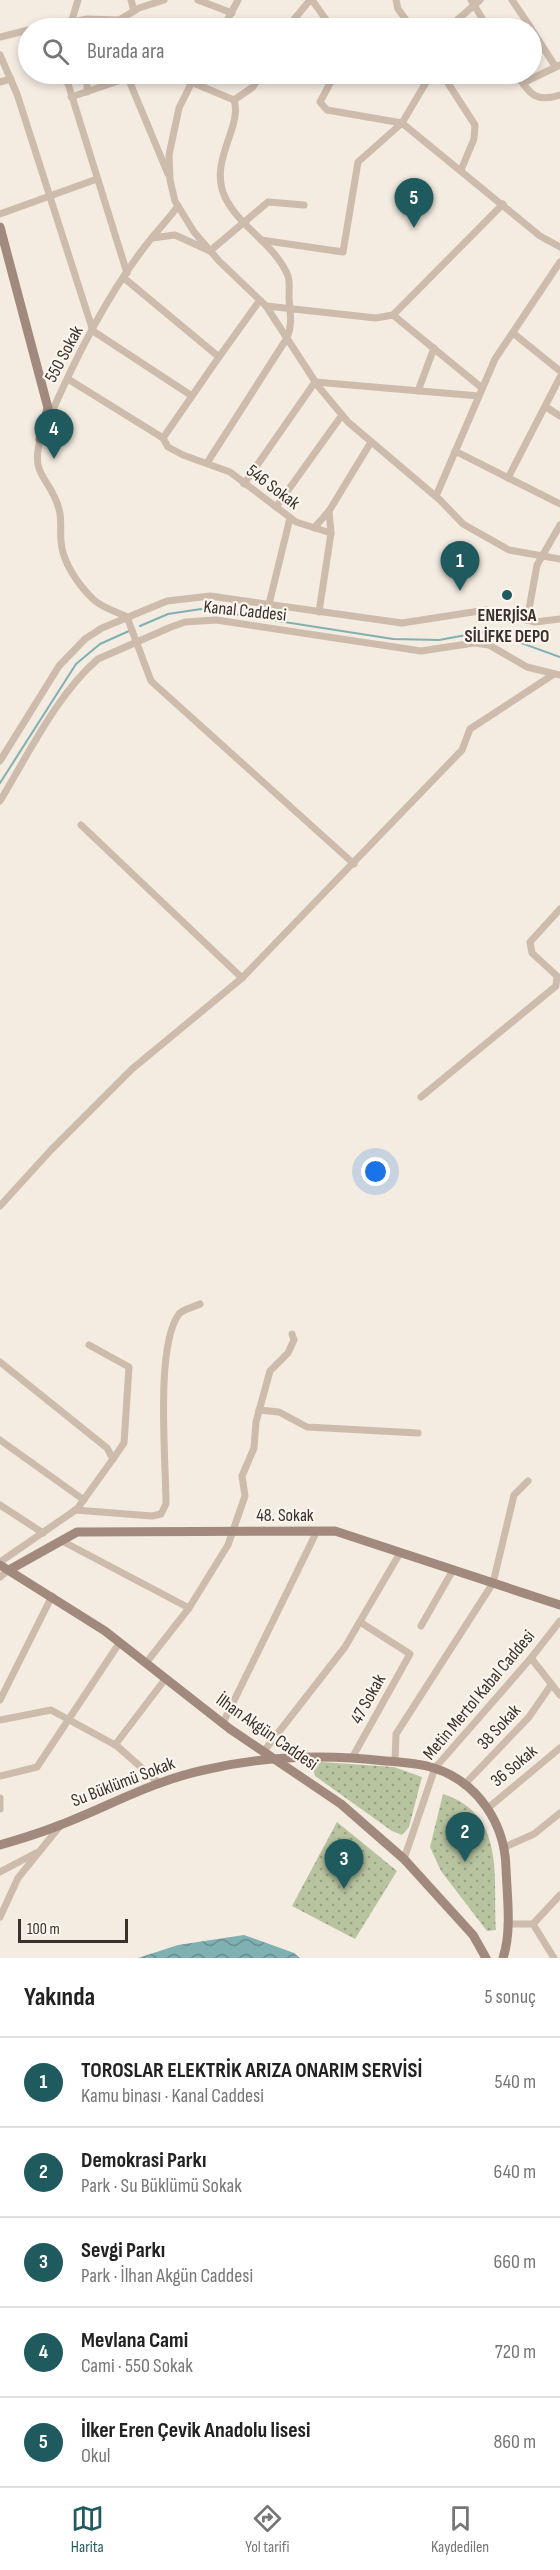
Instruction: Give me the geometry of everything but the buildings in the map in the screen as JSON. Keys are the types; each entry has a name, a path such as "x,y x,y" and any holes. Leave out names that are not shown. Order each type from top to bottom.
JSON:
{"main road":[{"path":"0,226 48,408 40,439"},
{"name":"48. Sokak","path":"3,1566 77,1532 335,1531 560,1605"},
{"name":"İlhan Akgün Caddesi","path":"3,1566 120,1642 223,1723 341,1804 404,1859 473,1935 486,1958"},
{"name":"Su Büklümü Sokak","path":"0,1845 62,1825 159,1783 204,1770 276,1758 323,1755 435,1768 464,1785 488,1808 499,1826 505,1847 507,1924 503,1958"}],"street":[{"path":"74,18 78,0"},
{"path":"131,0 134,11"},
{"path":"122,18 164,0"},
{"path":"198,0 232,13"},
{"path":"229,18 238,0"},
{"path":"296,18 311,0 324,18"},
{"path":"396,0 398,9 405,18"},
{"path":"512,0 524,18"},
{"path":"458,18 475,2 483,18"},
{"path":"0,37 18,32"},
{"path":"542,44 558,65 542,73"},
{"path":"0,55 11,79 52,196 93,331 192,396"},
{"path":"0,82 11,79"},
{"path":"68,84 125,276 219,357"},
{"path":"87,84 87,92"},
{"path":"71,97 110,84"},
{"path":"130,84 170,180 178,206 210,251 263,303 315,382 342,415 436,496 463,524 498,546 560,559"},
{"path":"170,180 169,154 179,108 190,84"},
{"path":"196,84 234,100"},
{"path":"234,100 255,84"},
{"path":"329,84 320,102 327,110 402,123 540,236 560,247"},
{"path":"261,240 343,252 358,162 402,123 425,84"},
{"path":"448,84 475,125 474,139 461,170"},
{"path":"524,84 536,98 544,100 560,95"},
{"path":"207,463 287,338 293,324 288,277 225,197 220,175 223,150 237,110 234,100"},
{"path":"0,214 97,179"},
{"path":"210,251 268,202 304,205"},
{"path":"263,303 376,318 393,315 503,204"},
{"name":"550 Sokak","path":"127,617 95,601 68,566 61,543 60,512 54,493 39,473 36,459 40,439 93,331 125,276 178,206"},
{"path":"152,238 175,235 210,251"},
{"path":"436,496 495,359 560,262"},
{"path":"163,438 219,357 263,303"},
{"path":"393,315 482,388"},
{"path":"513,333 560,371"},
{"path":"417,391 434,348"},
{"path":"508,478 531,429 546,407 560,377"},
{"name":"546 Sokak","path":"68,379 163,438 168,447 230,472 290,518 331,533"},
{"path":"315,382 479,396"},
{"path":"244,484 315,382"},
{"path":"546,407 560,416"},
{"path":"276,507 342,415"},
{"path":"314,528 329,511 371,442"},
{"path":"455,451 560,504"},
{"path":"319,612 331,533 329,511"},
{"path":"269,604 290,518"},
{"path":"527,620 535,573 560,525"},
{"path":"0,761 69,654 102,628 182,597 210,596 402,622 486,610 535,622 560,619"},
{"path":"127,617 151,681 354,864"},
{"name":"Kanal Caddesi","path":"0,801 63,700 86,669 98,659 185,622 216,620 421,651 474,643 489,645 527,667 557,674"},
{"path":"0,1206 51,1150 132,1069 242,978 462,750 470,729 557,674"},
{"path":"81,825 242,978"},
{"path":"421,1098 556,986 557,976 532,953 530,942 560,909"},
{"path":"75,1510 152,1516 161,1514 166,1504 165,1366 171,1330 181,1312 200,1304"},
{"path":"146,1663 189,1608 233,1532 245,1496 242,1476 254,1448 259,1410 270,1371 288,1353 294,1340 292,1334"},
{"path":"0,1577 3,1566 42,1533 75,1510 124,1443 129,1367 89,1345"},
{"path":"0,1362 107,1449 113,1459"},
{"path":"259,1410 279,1412 307,1427 418,1433"},
{"path":"0,1440 84,1500"},
{"path":"395,1762 396,1734 493,1583 514,1495 528,1481"},
{"path":"0,1504 42,1533"},
{"path":"223,1723 317,1531"},
{"path":"62,1540 189,1608"},
{"path":"264,1751 345,1647 400,1553"},
{"path":"421,1626 453,1570"},
{"path":"0,1700 52,1596"},
{"name":"Metin Mertol Kabal Caddesi","path":"404,1859 435,1768 531,1658 560,1621"},
{"name":"47 Sokak","path":"352,1758 410,1654 360,1622"},
{"path":"0,1776 37,1767 120,1642"},
{"path":"531,1658 560,1695"},
{"path":"115,1745 166,1678"},
{"name":"38 Sokak","path":"464,1785 529,1717 551,1685"},
{"path":"0,1720 51,1710 115,1745 159,1783"},
{"name":"36 Sokak","path":"488,1808 560,1748"},
{"path":"0,1798 0,1809"},
{"path":"505,1847 534,1834 560,1813"},
{"path":"0,1917 18,1878 62,1825"},
{"path":"0,1872 41,1850"},
{"path":"507,1924 532,1924 560,1894"},
{"path":"532,1924 554,1958"}],"green space":[{"path":"321,1762 394,1767 422,1777 409,1827 402,1835 392,1831 315,1776 313,1769"},
{"path":"443,1794 463,1803 477,1816 487,1832 495,1869 496,1930 487,1931 441,1871 430,1847"},
{"path":"337,1822 397,1871 355,1939 292,1906"}],"water":[{"path":"244,1935 294,1953 300,1958 138,1958 178,1945"}],"waterway":[{"path":"140,626 168,614 201,609 393,639 439,640 488,631 560,657"},
{"path":"0,783 76,664 100,644 129,631"}],"place":[{"name":"İlker Eren Çevik Anadolu lisesi","path":"414,228"},
{"name":"Mevlana Cami","path":"54,459"},
{"name":"TOROSLAR ELEKTRİK ARIZA ONARIM SERVİSİ","path":"460,591"},
{"name":"ENERJİSA SİLİFKE DEPO","path":"507,595"},
{"name":"Demokrasi Parkı","path":"465,1862"},
{"name":"Sevgi Parkı","path":"344,1889"}]}
